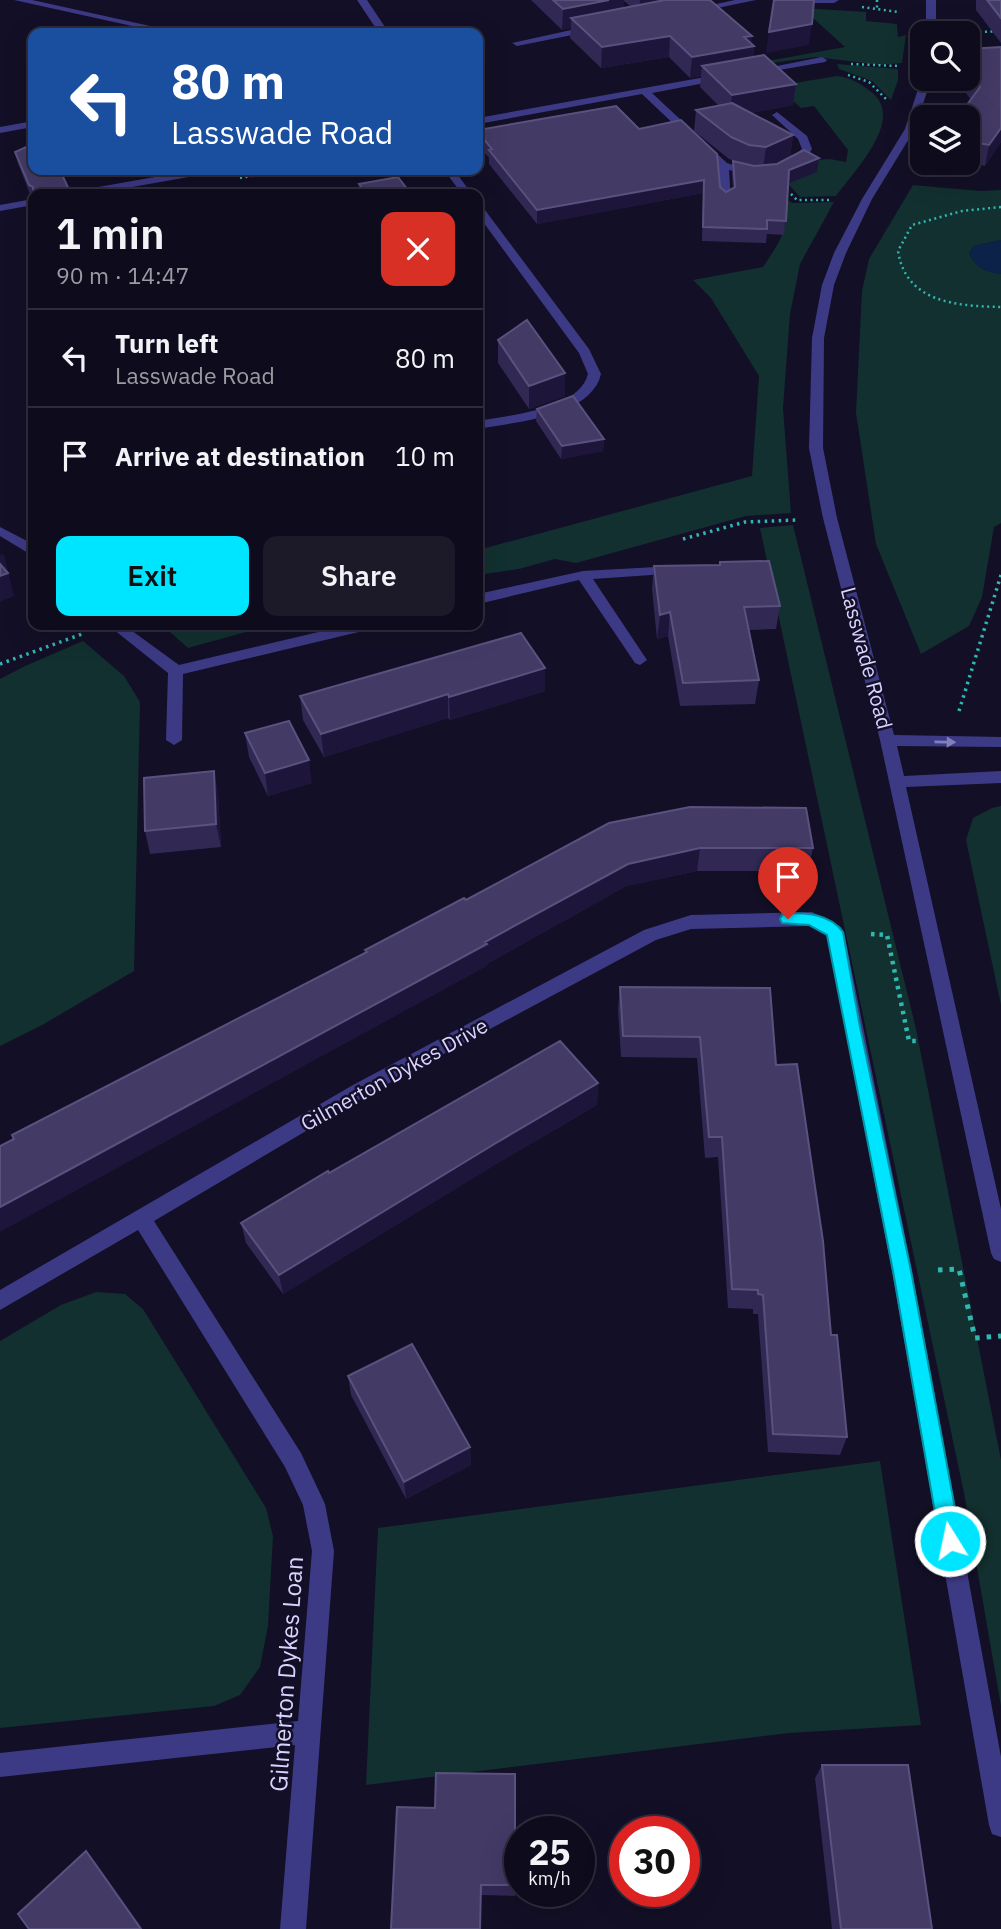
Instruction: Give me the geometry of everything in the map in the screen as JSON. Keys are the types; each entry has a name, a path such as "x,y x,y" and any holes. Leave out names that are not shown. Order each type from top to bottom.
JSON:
{"street":[{"path":"19,0 153,28"},
{"path":"362,0 381,28"},
{"path":"684,11 731,1 751,0"},
{"path":"778,0 832,1"},
{"path":"931,0 931,21"},
{"path":"517,43 609,25"},
{"path":"483,120 822,60"},
{"path":"644,91 723,165 743,173 776,171 801,158 807,149 803,138 777,115"},
{"name":"Lasswade Road","path":"923,91 910,129 867,199 840,253 828,285 818,338 816,448 830,518 888,740 1001,1253"},
{"path":"0,130 28,125"},
{"path":"723,165 726,201"},
{"path":"132,189 190,175"},
{"path":"0,208 28,203"},
{"path":"483,215 594,368 594,378 589,389 557,408 483,424"},
{"path":"0,531 28,547"},
{"path":"483,598 583,575 690,569"},
{"path":"583,575 640,660"},
{"path":"122,630 176,671"},
{"path":"176,671 346,630"},
{"path":"174,740 176,671"},
{"path":"888,740 1001,742"},
{"path":"897,782 1001,777"},
{"name":"Gilmerton Dykes Drive","path":"0,1301 360,1090 650,935 691,922 812,919 835,932"},
{"path":"835,932 850,1022 902,1271 1001,1825"},
{"name":"Gilmerton Dykes Loan","path":"142,1220 293,1460 314,1504 323,1551 293,1929"},
{"path":"0,1765 309,1732"}],"path":[{"path":"877,0 877,10"},
{"path":"832,1 906,13"},
{"path":"822,60 881,67 907,66"},
{"path":"776,171 797,200 867,199"},
{"path":"1001,207 962,211 912,225 898,251 903,274 922,293 971,307 1001,307"},
{"path":"678,541 745,522 830,518"},
{"path":"951,742 967,680 1001,575"},
{"path":"0,664 94,630"},
{"path":"835,932 887,935 909,1041 954,1040"},
{"path":"902,1271 959,1269 975,1338 1001,1336"}],"green space":[{"path":"802,8 866,12 866,21 897,24 898,37 906,35 902,63 880,65 816,57 706,72 845,47"},
{"path":"837,64 898,69 898,80 891,100 872,81 839,69"},
{"path":"837,76 858,83 880,102 883,115 881,129 865,158 836,196 800,197 780,175 802,178 816,172 815,160 846,162 848,150 814,106 801,108 776,86"},
{"path":"766,185 792,203 834,202 800,264 790,314 783,408 791,513 746,516 576,563 555,559 519,569 483,574 483,549 752,476 759,376 711,298 693,280 763,267 782,234 784,226"},
{"path":"913,185 980,191 1001,190 1001,240 974,246 969,253 974,262 982,268 1001,274 1001,523 994,527 982,597 969,626 921,654 876,544 856,413 862,291 869,259"},
{"path":"793,525 916,1029 1001,1460 1001,1706 964,1493 760,528"},
{"path":"168,630 253,630 188,648"},
{"path":"83,641 124,676 140,702 134,971 44,1024 0,1046 0,679"},
{"path":"1001,806 1001,1005 966,840 973,818"},
{"path":"96,1292 125,1294 143,1309 266,1508 273,1536 268,1626 260,1667 240,1695 214,1706 0,1728 0,1341 61,1305"},
{"path":"880,1461 921,1725 789,1733 366,1785 378,1528"}],"water":[{"path":"1001,240 1001,274 982,268 974,262 969,253 974,246"}],"building":[{"path":"553,0 609,0 563,9"},
{"path":"665,0 710,0 752,36 744,37 754,46 692,57 670,36 602,47 571,18"},
{"path":"774,0 814,0 812,24 769,32"},
{"path":"987,0 1001,0 1001,18"},
{"path":"1001,47 1001,128 989,145 980,143 980,105 967,105 977,91 980,91 980,48"},
{"path":"764,55 796,84 732,95 702,66"},
{"path":"732,103 793,135 766,147 749,145 731,137 696,110"},
{"path":"616,106 639,129 681,120 717,154 720,187 726,192 735,187 733,161 754,166 777,164 804,150 819,158 789,170 786,221 767,220 767,229 703,227 704,180 537,210 489,150 492,149 483,138 483,129"},
{"path":"28,146 28,175 62,175 69,189 33,189 15,152"},
{"path":"398,177 407,189 362,189 359,184"},
{"path":"527,320 565,373 529,386 498,340"},
{"path":"573,396 604,439 562,446 537,409"},
{"path":"769,561 780,606 744,607 759,680 683,683 670,612 660,615 654,566"},
{"path":"0,564 8,573 0,576"},
{"path":"521,633 545,668 449,697 448,694 321,734 300,696"},
{"path":"289,721 309,760 265,773 245,733"},
{"path":"214,771 216,824 145,831 144,778"},
{"path":"690,807 806,808 813,848 700,848 628,864 485,942 487,944 0,1207 0,1146 14,1139 12,1135 367,952 365,950 464,898 466,900 609,823"},
{"path":"620,987 770,988 776,1065 797,1064 823,1241 831,1335 837,1335 847,1437 773,1434 763,1295 758,1294 758,1290 732,1289 722,1137 709,1137 700,1037 623,1036"},
{"path":"560,1041 598,1083 279,1275 241,1223 328,1171 329,1173"},
{"path":"412,1344 470,1447 404,1482 348,1376"},
{"path":"822,1765 908,1765 932,1929 841,1929"},
{"path":"436,1773 515,1774 515,1816 504,1816 504,1885 481,1885 480,1929 391,1929 397,1807 435,1808"},
{"path":"86,1851 141,1929 29,1929 18,1914"}],"route":[{"path":"788,919 812,919 835,932 850,1022 902,1271 950,1541"}]}
